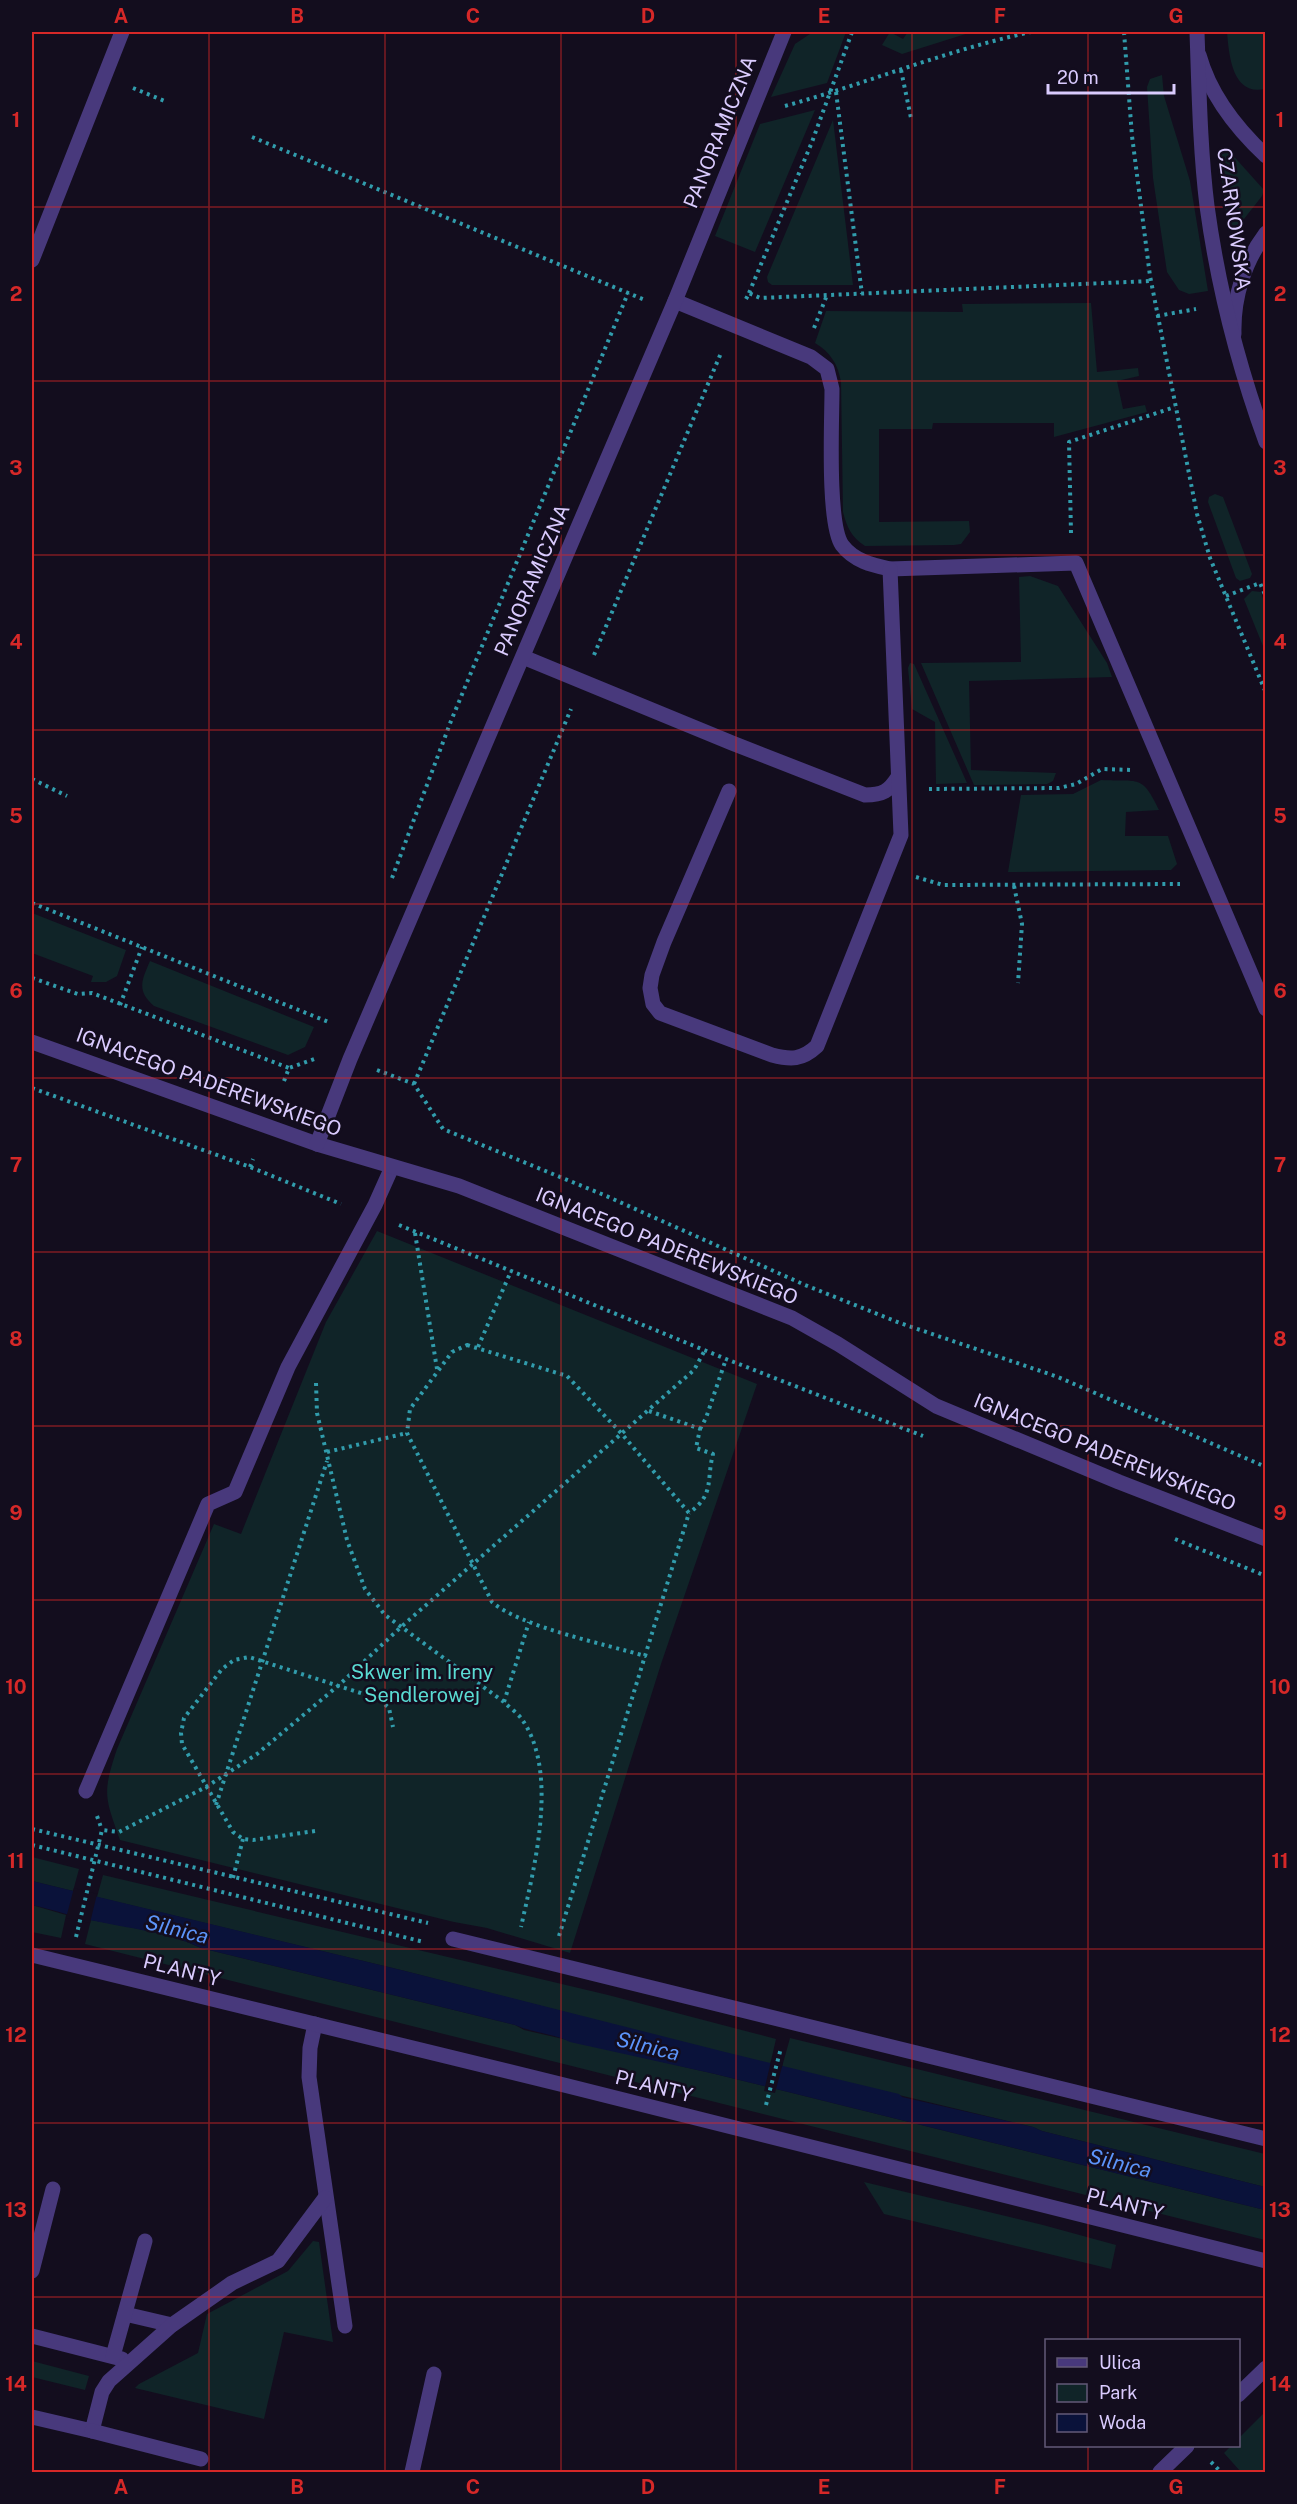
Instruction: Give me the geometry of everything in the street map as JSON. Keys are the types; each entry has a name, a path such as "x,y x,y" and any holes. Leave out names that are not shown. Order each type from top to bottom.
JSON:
{"street":[{"path":"32,260 122,32"},
{"name":"PANORAMICZNA","path":"317,1144 367,1020 672,306 784,32"},
{"path":"1197,39 1205,72 1227,114 1236,128 1266,156"},
{"name":"CZARNOWSKA","path":"1197,39 1207,204 1235,348 1266,442"},
{"path":"1235,348 1236,298 1247,263 1266,232"},
{"path":"672,306 812,357 827,369 832,389 833,513 842,544 865,564 890,569 1076,563 1266,1009"},
{"path":"729,791 663,942 652,975 650,988 653,1004 660,1013 772,1055 798,1058 808,1054 817,1046 901,835 890,569"},
{"path":"523,657 865,795 879,795 899,783"},
{"name":"IGNACEGO PADEREWSKIEGO","path":"32,1042 317,1144 459,1186 792,1318 820,1333 936,1406 1119,1482 1266,1539"},
{"path":"86,1791 208,1503 235,1492 288,1367 370,1215 392,1167"},
{"path":"453,1939 1266,2139"},
{"name":"PLANTY","path":"32,1955 1266,2260"},
{"path":"315,2024 310,2048 309,2077 345,2326"},
{"path":"32,2271 53,2189"},
{"path":"92,2431 102,2392 109,2381 172,2325 232,2283 278,2261 325,2198"},
{"path":"113,2356 145,2241"},
{"path":"125,2314 172,2325"},
{"path":"32,2336 131,2361"},
{"path":"1240,2394 1266,2368"},
{"path":"412,2472 434,2374"},
{"path":"32,2416 201,2459"},
{"path":"1160,2472 1185,2447"}],"path":[{"path":"749,293 830,93 852,32"},
{"path":"750,115 836,92 987,41 1031,32"},
{"path":"1124,32 1136,177 1151,281 1197,514 1207,548 1266,693"},
{"path":"901,70 911,118"},
{"path":"104,77 167,102"},
{"path":"836,92 862,294"},
{"path":"252,137 628,293 672,306"},
{"path":"760,298 1151,281"},
{"path":"388,889 451,721 628,293"},
{"path":"1157,316 1201,308"},
{"path":"1072,562 1069,442 1175,407"},
{"path":"1226,596 1260,583 1266,597"},
{"path":"899,783 1059,788 1076,784 1102,769 1164,771"},
{"path":"32,779 68,796"},
{"path":"886,868 943,885 1182,884 1211,881"},
{"path":"1014,886 1022,924 1018,983"},
{"path":"32,903 332,1022 328,1030"},
{"path":"120,1005 142,947"},
{"path":"32,978 78,994 92,993 289,1068 317,1058 320,1052"},
{"path":"284,1081 289,1068"},
{"path":"375,1069 414,1084 443,1129 595,1192 805,1285 900,1323 1058,1377 1266,1467"},
{"path":"32,1088 250,1167 931,1439"},
{"path":"250,1167 253,1159"},
{"path":"415,1232 438,1369"},
{"path":"478,1347 511,1271"},
{"path":"645,1656 530,1622 502,1610 492,1602 407,1432 410,1409 452,1352 467,1345 567,1377 621,1433 689,1513"},
{"path":"75,1942 102,1830 119,1832 206,1787 257,1754 339,1685 401,1627 694,1370 705,1350"},
{"path":"551,1963 689,1513 703,1503 711,1479 709,1469 713,1454 696,1448 700,1429 726,1359"},
{"path":"315,1379 317,1413 346,1540 356,1570 374,1602 385,1615 504,1702 521,1718 535,1746 543,1791 529,1894 515,1954"},
{"path":"648,1411 700,1429"},
{"path":"327,1452 407,1432"},
{"path":"216,1806 328,1459"},
{"path":"1171,1537 1266,1576"},
{"path":"504,1702 530,1622"},
{"path":"315,1831 253,1840 243,1839 228,1826 182,1744 181,1733 184,1718 228,1664 249,1657 380,1699 389,1708 393,1727"},
{"path":"32,1829 440,1926 453,1939 436,1945 32,1845"},
{"path":"233,1878 243,1839"},
{"path":"764,2114 782,2042"},
{"path":"1208,2460 1221,2472"}],"green space":[{"path":"813,32 846,32 827,83 771,97 795,44"},
{"path":"890,32 903,39 908,32 972,32 902,54 882,45"},
{"path":"1227,32 1265,32 1265,89 1254,90 1239,80 1231,62"},
{"path":"1162,75 1164,96 1190,181 1208,291 1189,294 1179,290 1167,272 1153,178 1147,87 1150,79"},
{"path":"815,110 755,252 715,236 760,124"},
{"path":"833,120 853,285 772,285 768,282 767,277"},
{"path":"1221,148 1229,151 1264,190 1262,196 1233,233 1228,230 1219,152"},
{"path":"1091,303 1097,372 1138,368 1139,376 1117,381 1123,409 1145,405 1147,412 1054,437 1054,423 933,423 932,429 879,429 879,522 969,521 970,532 961,544 954,545 865,546 856,539 848,527 843,512 841,382 832,359 815,343 826,311 963,312 962,304"},
{"path":"1215,494 1223,497 1252,574 1250,578 1240,581 1236,578 1208,502 1209,497"},
{"path":"1030,576 1058,586 1107,663 1112,677 969,681 971,770 1056,773 1053,781 1047,784 974,785 921,663 1021,662 1019,577"},
{"path":"1252,591 1261,592 1265,605 1265,651 1244,599"},
{"path":"910,663 914,664 967,783 936,784 935,722 912,709 908,668"},
{"path":"1101,780 1138,782 1148,790 1159,810 1126,812 1125,836 1168,836 1177,864 1171,870 1008,872 1021,795 1073,794"},
{"path":"32,913 126,950 117,976 106,982 91,982 93,976 32,953"},
{"path":"150,961 314,1027 305,1047 288,1055 154,1006 145,995 142,985"},
{"name":"Skwer im. Ireny Sendlerowej","path":"377,1231 757,1384 661,1664 570,1953 487,1928 454,1922 120,1840 111,1814 107,1786 117,1749 214,1524 241,1534 326,1322"},
{"path":"32,1857 79,1869 73,1891 32,1881"},
{"path":"103,1875 608,1995 776,2039 770,2065 405,1971 97,1897"},
{"path":"32,1905 66,1915 61,1938 32,1932"},
{"path":"91,1920 161,1934 201,1948 515,2025 524,2030 715,2074 1265,2210 1265,2240 85,1944"},
{"path":"790,2038 1265,2154 1265,2187 1033,2127 782,2067"},
{"path":"864,2182 1116,2245 1111,2269 884,2214"},
{"path":"313,2241 319,2242 333,2342 284,2332 264,2419 135,2388 198,2353 207,2314 288,2271"},
{"path":"32,2361 89,2376 85,2390 32,2377"},
{"path":"1265,2412 1265,2472 1241,2472 1224,2453 1230,2447 1240,2447 1240,2437"}],"water":[{"name":"Silnica","path":"32,1881 405,1971 1265,2187 1265,2210 715,2074 570,2042 515,2025 201,1948 165,1935 32,1905"}],"pier":[{"path":"74,1888 97,1894 90,1923 66,1918"},
{"path":"771,2061 783,2063 775,2093 764,2091"}]}
